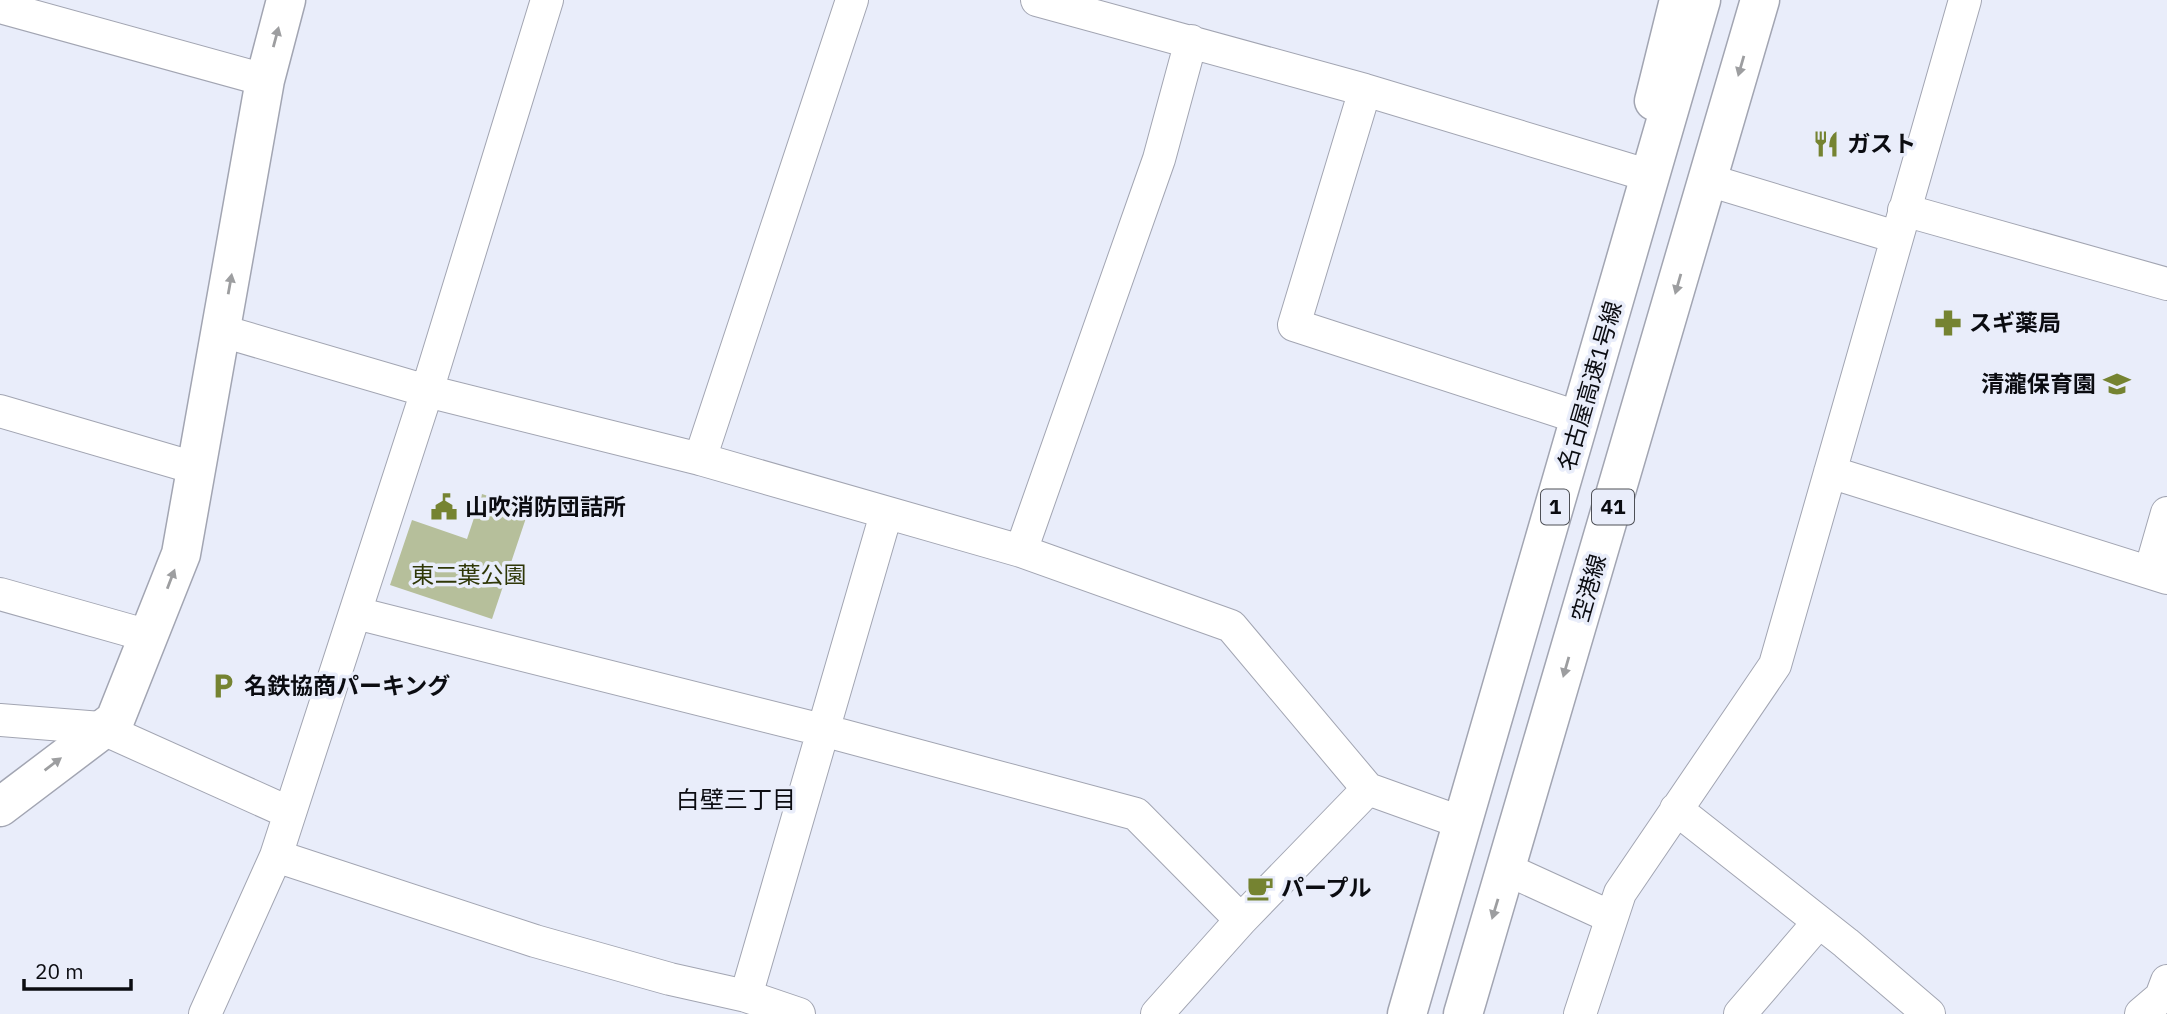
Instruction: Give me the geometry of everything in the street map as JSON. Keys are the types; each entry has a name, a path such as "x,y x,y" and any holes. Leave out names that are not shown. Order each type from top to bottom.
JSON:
{"main road":[{"path":"0,807 115,720 181,554 265,79 286,0"},
{"path":"1390,1014 1637,172 1679,0"},
{"name":"名古屋高速1号線","path":"1407,1014 1701,0"},
{"name":"名古屋高速1号線","path":"1432,1014 1723,0"},
{"name":"空港線","path":"1463,1014 1760,0"}],"street":[{"path":"205,1014 276,856 427,391 547,0"},
{"path":"700,459 852,0"},
{"path":"1580,1014 1620,893 1775,665 1965,0"},
{"path":"1049,2 1365,90 1637,172"},
{"path":"0,7 265,79"},
{"path":"1021,551 1159,159 1191,41"},
{"path":"1365,90 1294,325 1565,413"},
{"path":"1709,180 2167,284"},
{"path":"222,331 427,391 700,459 1021,551 1231,626 1368,789 1446,817"},
{"path":"0,411 195,467"},
{"path":"1830,472 2158,575 2167,513"},
{"path":"746,996 826,731 886,514"},
{"path":"0,593 149,635"},
{"path":"356,613 826,731 1136,814 1241,920"},
{"path":"0,720 101,728 290,813"},
{"path":"1157,1014 1241,920 1368,789"},
{"path":"1676,809 1929,1014"},
{"path":"276,856 535,941 670,979 746,996 799,1014"},
{"path":"1507,869 1611,917"},
{"path":"1740,1014 1818,923"},
{"path":"2141,1014 2161,997 2167,981"}],"green space":[{"name":"東二葉公園","path":"482,494 529,509 492,619 390,585 412,520 467,539"}],"place":[{"name":"ガスト","path":"1826,144"},
{"name":"スギ薬局","path":"1948,323"},
{"name":"清瀧保育園","path":"2117,384"},
{"name":"山吹消防団詰所","path":"444,507"},
{"name":"名鉄協商パーキング","path":"223,686"},
{"name":"パープル","path":"1260,888"}],"district":[{"name":"白壁三丁目","path":"736,800"}]}
